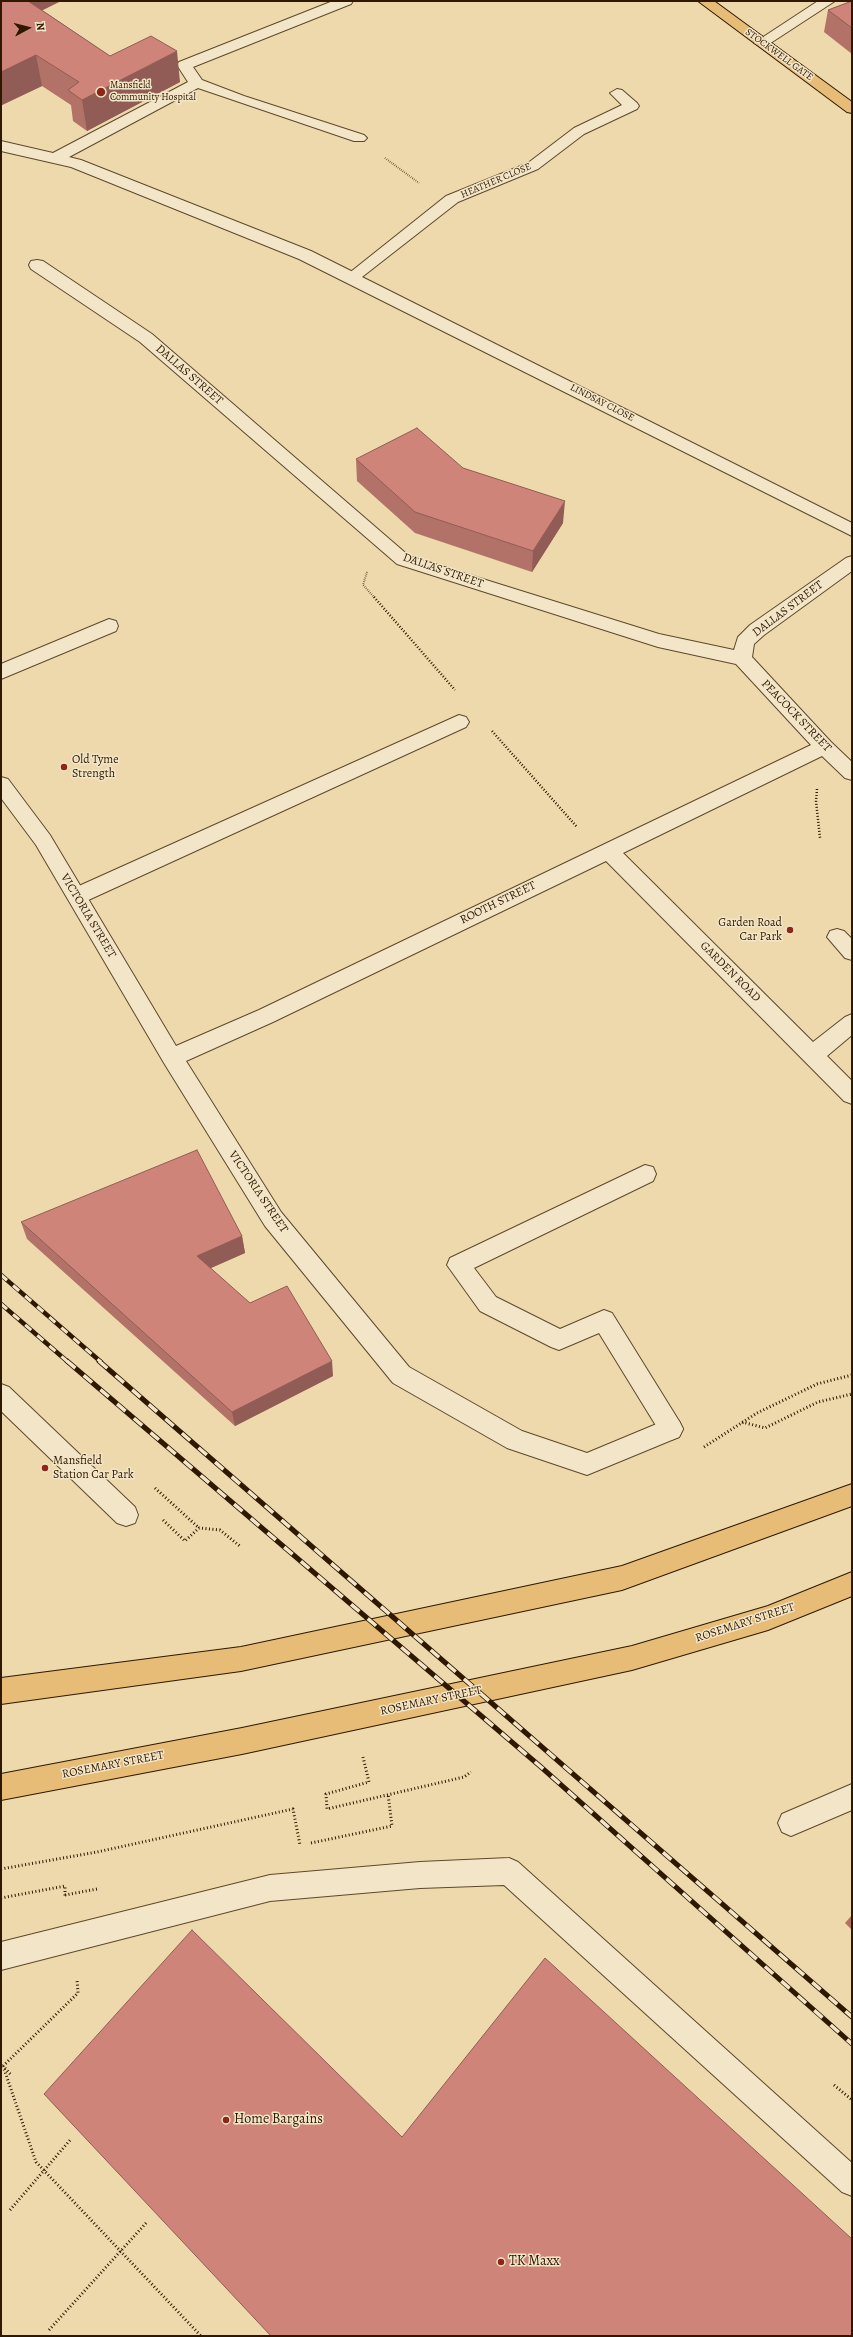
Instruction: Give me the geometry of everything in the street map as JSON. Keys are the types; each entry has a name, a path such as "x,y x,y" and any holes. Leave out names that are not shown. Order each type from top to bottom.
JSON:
{"highway":[{"name":"STOCKWELL GATE","path":"705,1 852,109"},
{"path":"1,1691 241,1659 622,1578 852,1495"},
{"name":"ROSEMARY STREET","path":"1,1786 242,1741 632,1658 768,1618 852,1584"}],"street":[{"path":"346,1 184,65 197,83 239,99 359,138"},
{"path":"762,43 828,1"},
{"path":"55,158 197,83"},
{"name":"HEATHER CLOSE","path":"351,278 452,199 532,166 579,131 632,106 617,93"},
{"name":"LINDSAY CLOSE","path":"1,146 76,163 305,255 852,530"},
{"name":"DALLAS STREET","path":"36,265 146,338 403,560 658,640 742,659 745,642 757,630 852,562"},
{"path":"1,672 108,626"},
{"name":"PEACOCK STREET","path":"742,659 824,747 852,773"},
{"path":"77,896 458,722"},
{"name":"ROOTH STREET","path":"172,1057 266,1016 607,850 824,747"},
{"name":"VICTORIA STREET","path":"1,784 43,840 172,1057 273,1219 401,1375 515,1440 587,1464 671,1429 604,1320 559,1340 488,1304 458,1265 645,1174"},
{"name":"GARDEN ROAD","path":"607,850 852,1095"},
{"path":"837,937 852,952"},
{"path":"813,1055 852,1023"},
{"path":"1,1395 126,1515"},
{"path":"792,1823 852,1797"},
{"path":"1,1956 270,1888 420,1875 509,1870 852,2182"}],"path":[{"path":"359,138 446,204"},
{"path":"703,1448 742,1422 817,1384 852,1375"},
{"path":"742,1422 765,1428 818,1402 852,1394"},
{"path":"164,1521 185,1542 199,1528 220,1530 240,1547"},
{"path":"363,1757 368,1782 326,1794 327,1809 464,1778 471,1772"},
{"path":"1,1869 97,1852 293,1809 300,1845"},
{"path":"1,1898 65,1886 65,1896"},
{"path":"3,2066 78,1993 76,1974"},
{"path":"3,2066 11,2075"},
{"path":"3,2066 36,2162 201,2336"},
{"path":"834,2085 852,2100"},
{"path":"10,2210 71,2139"},
{"path":"49,2330 147,2222"}],"building":[{"path":"1,1 28,1 110,56 151,36 177,51 82,100 68,90 79,82 36,55 1,72"},
{"path":"852,1 852,28 828,10"},
{"path":"417,428 463,468 565,501 533,551 415,512 356,459"},
{"path":"197,1150 242,1236 197,1256 250,1303 287,1286 332,1361 232,1412 21,1222"},
{"path":"192,1930 402,2137 545,1958 852,2239 852,2336 271,2336 44,2094"}],"railway":[{"path":"1,1275 101,1362"},
{"path":"1,1304 68,1362"},
{"path":"67,1361 541,1767 852,2044"},
{"path":"99,1361 852,2017"}],"place":[{"name":"Mansfield Community Hospital","path":"101,92"},
{"name":"Old Tyme Strength","path":"64,767"},
{"name":"Garden Road Car Park","path":"790,930"},
{"name":"Mansfield Station Car Park","path":"45,1468"},
{"name":"Home Bargains","path":"226,2120"},
{"name":"TK Maxx","path":"501,2262"}]}
